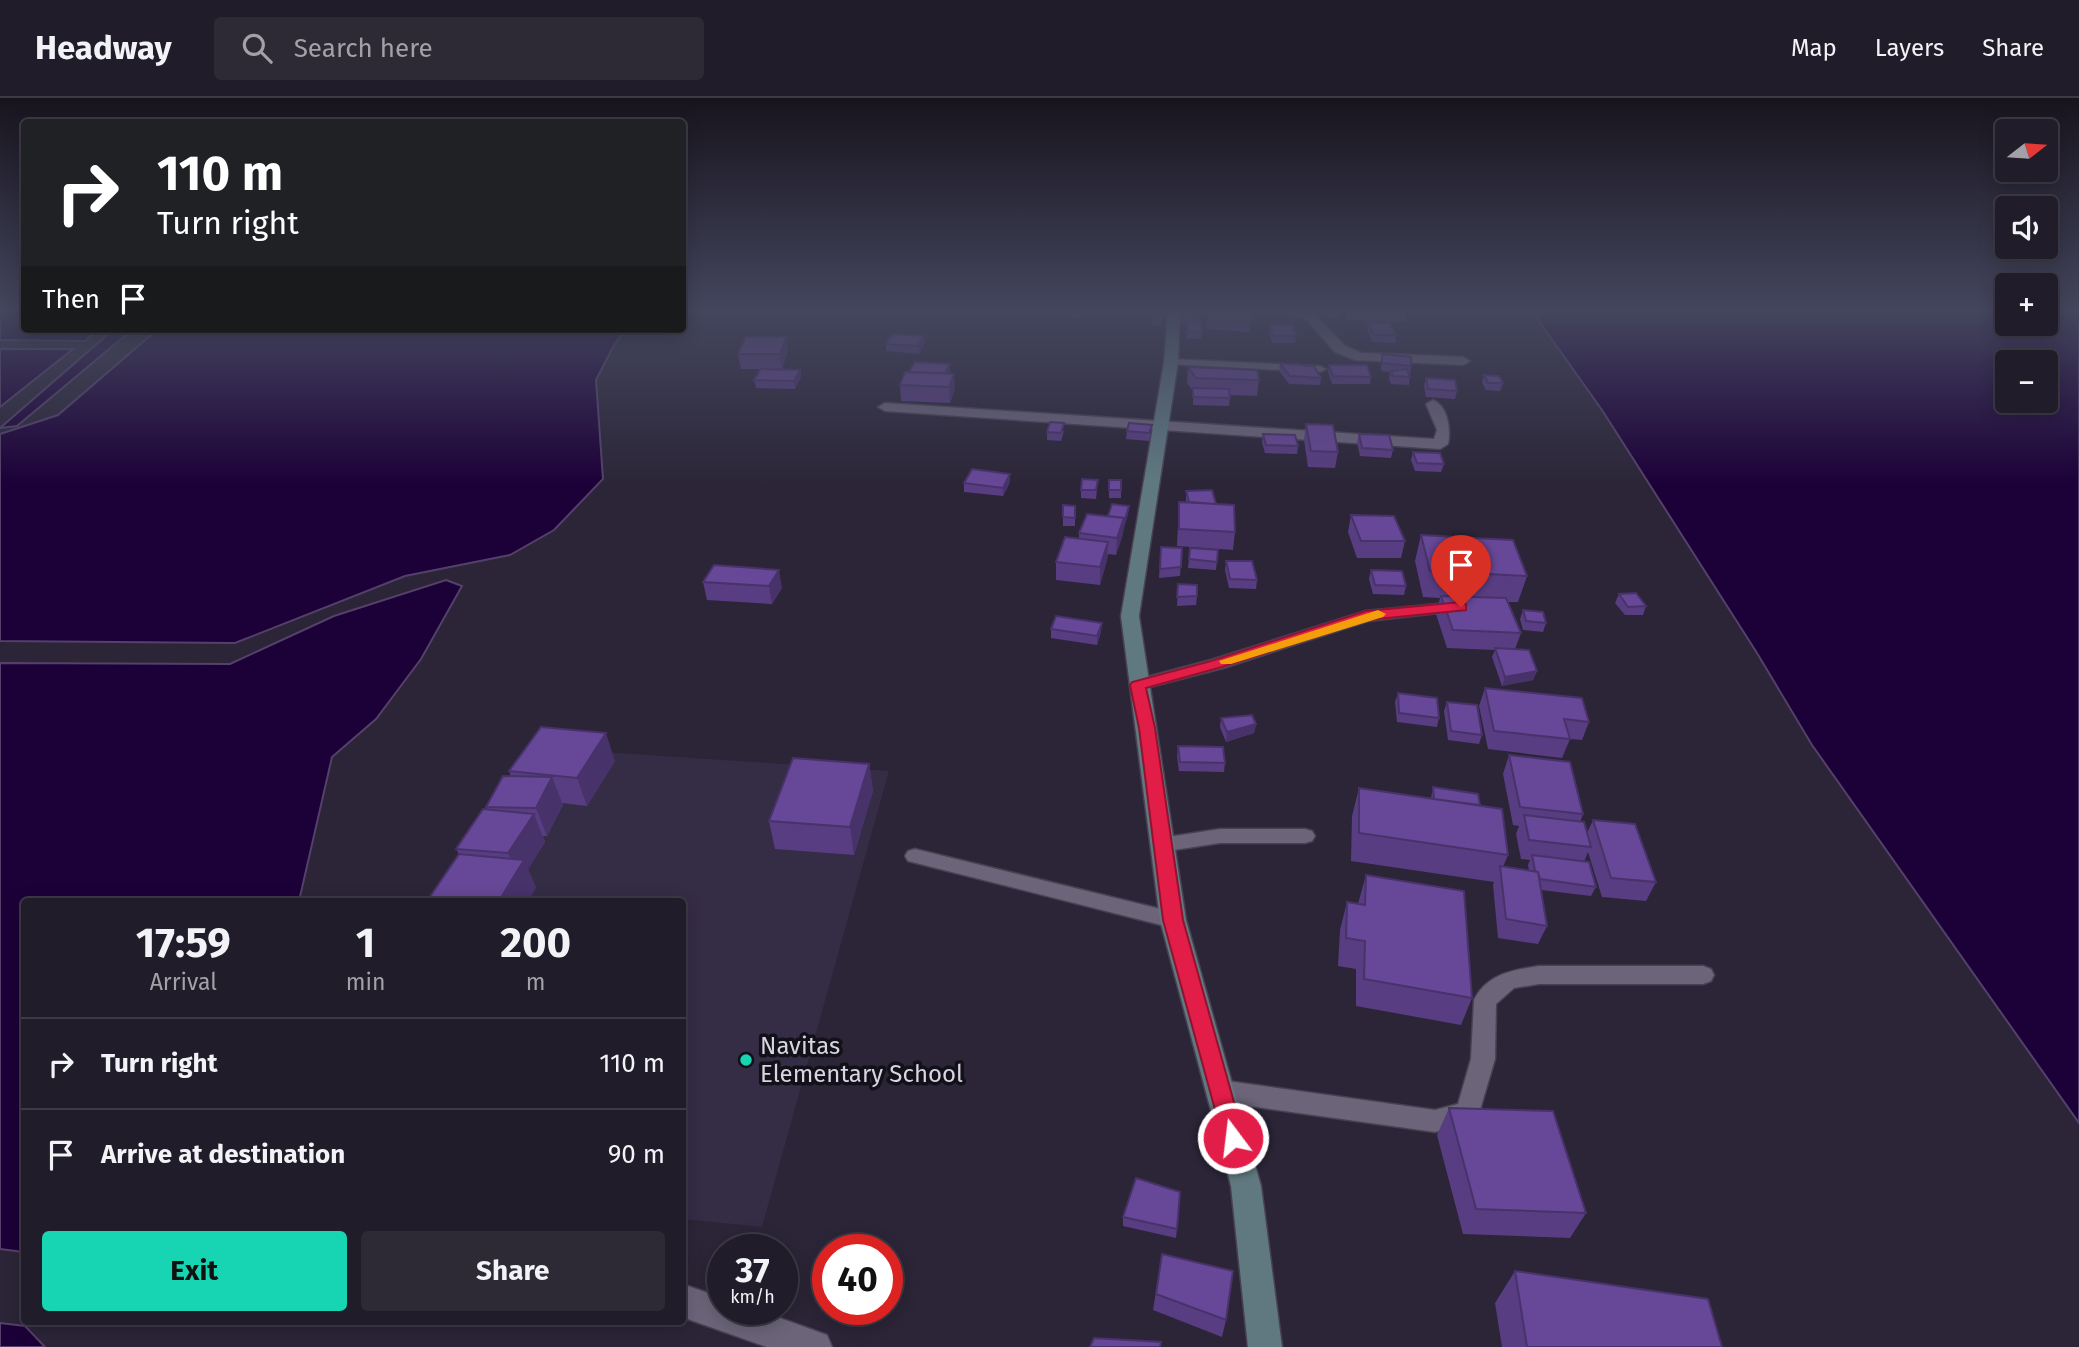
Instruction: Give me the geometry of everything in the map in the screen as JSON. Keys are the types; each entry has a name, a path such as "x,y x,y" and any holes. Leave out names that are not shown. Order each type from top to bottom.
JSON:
{"street":[{"path":"1170,368 1130,615 1173,920 1246,1186 1265,1347"},
{"path":"885,407 1440,444 1444,430 1433,404"},
{"path":"686,1301 815,1347"}],"lane":[{"path":"1305,368 1320,369"},
{"path":"1138,685 1217,664 1366,616 1461,607"},
{"path":"1161,845 1220,836 1305,836"},
{"path":"915,856 1173,920"},
{"path":"1220,1091 1435,1121 1468,1112 1483,1059 1485,1000 1508,980 1539,975 1703,975"}],"shaded area":[{"path":"0,368 49,368 0,407"},
{"path":"69,368 86,368 17,426 0,428"},
{"path":"112,368 602,368 596,380 603,479 554,530 510,555 405,576 235,643 0,641 0,434 58,415"},
{"path":"1572,368 1995,368 1995,413 2058,413 2058,368 2079,368 2079,1123 1812,745 1757,653 1602,410"},
{"path":"446,580 462,586 421,659 376,719 332,757 300,898 21,898 21,1252 0,1249 0,663 230,664 334,616"},
{"name":"Navitas Elementary School","path":"544,748 889,771 762,1227 686,1219 686,898 451,898"},
{"path":"0,1323 25,1326 45,1347 0,1347"}],"building":[{"path":"911,368 948,368 945,373 909,372"},
{"path":"1189,368 1257,370 1259,380 1196,378"},
{"path":"1284,368 1315,368 1321,378 1290,376"},
{"path":"1330,368 1368,368 1371,377 1333,376"},
{"path":"761,369 800,370 794,381 754,380"},
{"path":"1407,369 1410,377 1393,376 1391,371"},
{"path":"905,372 954,374 949,387 900,385"},
{"path":"1484,375 1499,376 1503,383 1488,383"},
{"path":"1426,378 1455,380 1457,391 1428,389"},
{"path":"1193,388 1229,389 1230,398 1193,397"},
{"path":"1050,422 1064,423 1061,433 1047,432"},
{"path":"1129,423 1152,425 1149,433 1127,431"},
{"path":"1306,424 1333,425 1338,452 1311,451"},
{"path":"1263,434 1295,435 1298,446 1266,445"},
{"path":"1359,434 1389,435 1393,450 1362,448"},
{"path":"1413,452 1440,453 1444,464 1417,463"},
{"path":"972,469 1010,474 1003,488 964,483"},
{"path":"1082,479 1098,480 1096,490 1081,490"},
{"path":"1109,480 1121,480 1121,490 1109,490"},
{"path":"1212,490 1216,504 1189,502 1186,491"},
{"path":"1179,502 1234,505 1235,532 1179,529"},
{"path":"1112,504 1129,506 1124,523 1124,518 1108,516"},
{"path":"1063,505 1075,506 1075,518 1063,517"},
{"path":"1087,514 1124,518 1117,538 1079,533"},
{"path":"1351,515 1394,516 1405,541 1361,541"},
{"path":"1421,535 1513,540 1527,576 1430,571"},
{"path":"1065,537 1108,542 1100,567 1056,562"},
{"path":"1161,547 1182,548 1181,567 1160,569"},
{"path":"1190,548 1218,550 1217,562 1189,559"},
{"path":"1226,561 1252,561 1257,580 1230,579"},
{"path":"714,565 779,570 769,586 703,582"},
{"path":"1371,570 1402,571 1406,586 1375,585"},
{"path":"1178,584 1197,585 1197,596 1177,597"},
{"path":"1636,593 1646,606 1628,607 1619,594"},
{"path":"1441,596 1506,598 1521,633 1453,630"},
{"path":"1523,610 1543,612 1546,623 1526,621"},
{"path":"1056,616 1102,623 1097,636 1051,629"},
{"path":"1495,648 1529,650 1537,671 1505,677"},
{"path":"1485,688 1582,698 1589,722 1564,719 1570,739 1494,731"},
{"path":"1398,693 1437,698 1439,718 1399,713"},
{"path":"1447,702 1477,705 1482,735 1451,731"},
{"path":"1252,715 1256,724 1227,732 1221,718"},
{"path":"541,727 606,733 577,778 509,771"},
{"path":"1178,746 1223,747 1225,763 1180,762"},
{"path":"1509,755 1570,762 1583,814 1520,807"},
{"path":"793,758 869,764 850,827 769,821"},
{"path":"503,776 552,777 536,808 486,807"},
{"path":"1433,787 1478,794 1480,805 1434,799"},
{"path":"1359,788 1502,809 1508,855 1359,833"},
{"path":"483,809 534,814 508,853 456,849"},
{"path":"1524,815 1584,822 1591,847 1529,840"},
{"path":"1593,820 1635,824 1656,882 1611,878"},
{"path":"459,854 524,860 501,898 429,898"},
{"path":"1532,855 1589,862 1596,887 1540,879 1535,871"},
{"path":"1500,866 1538,872 1547,926 1506,919"},
{"path":"1366,875 1464,891 1472,998 1364,979 1365,941 1346,938 1347,902 1365,905"},
{"path":"1449,1108 1553,1111 1586,1213 1476,1209"},
{"path":"1136,1178 1180,1192 1177,1229 1123,1217"},
{"path":"1162,1254 1233,1271 1226,1320 1156,1294"},
{"path":"1515,1271 1708,1299 1722,1347 1527,1347"},
{"path":"1094,1338 1161,1342 1160,1347 1090,1347"}],"slow traffic":[{"path":"1226,661 1321,629 1378,614"}],"place":[{"name":"Navitas Elementary School","path":"746,1060"}],"route":[{"path":"1233,1138 1173,920 1147,728 1138,685 1217,664 1366,616 1411,609 1461,607"}]}
